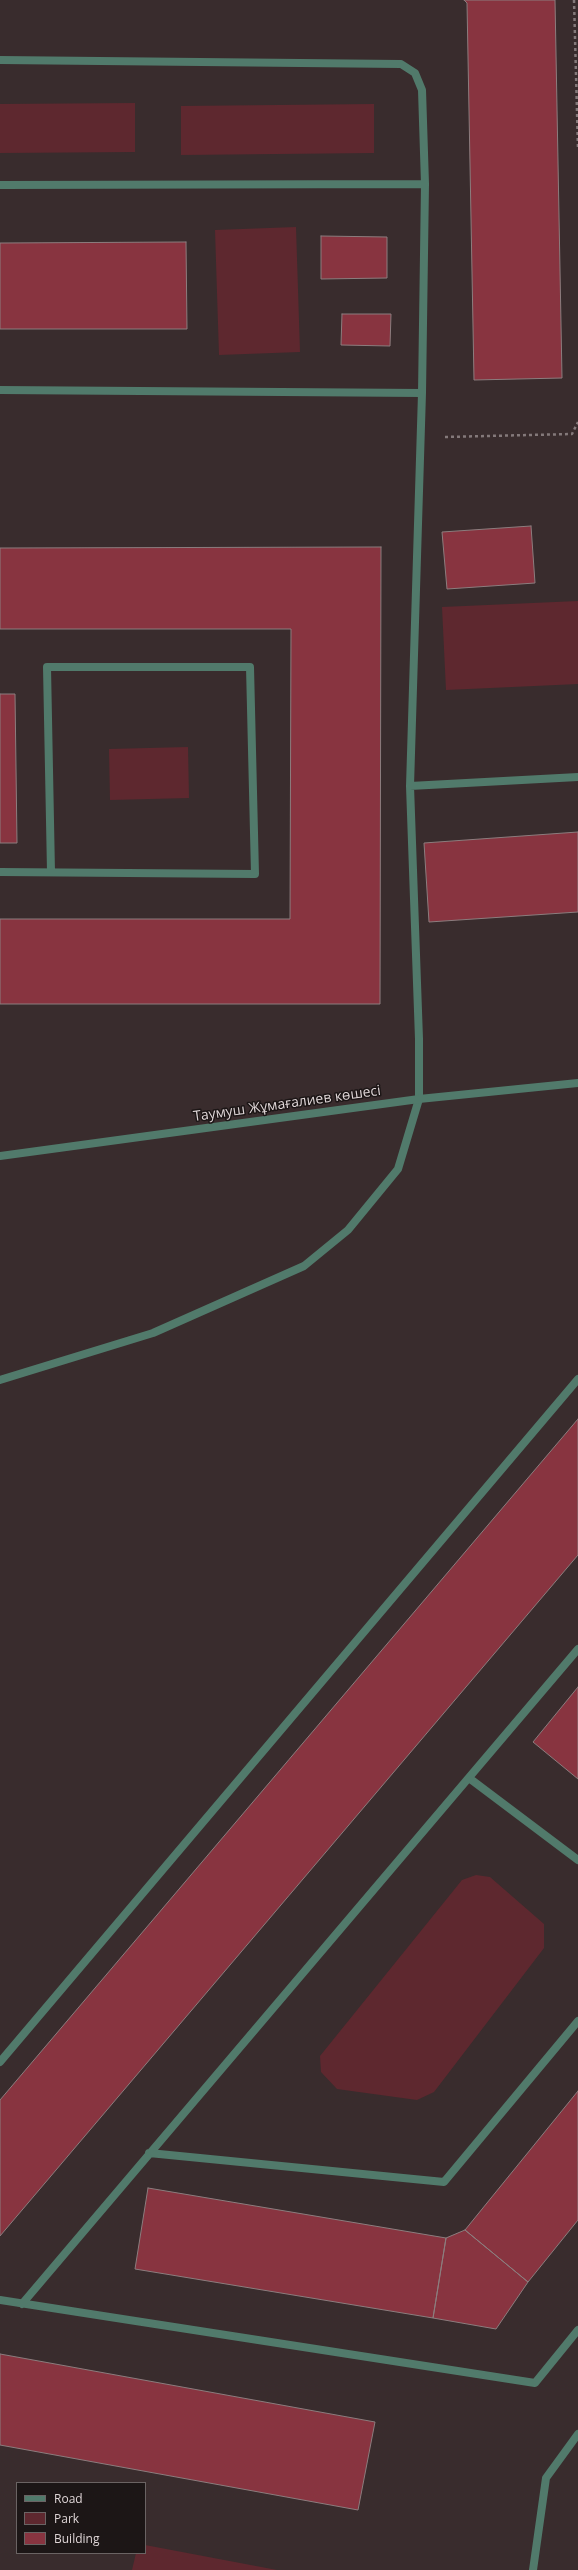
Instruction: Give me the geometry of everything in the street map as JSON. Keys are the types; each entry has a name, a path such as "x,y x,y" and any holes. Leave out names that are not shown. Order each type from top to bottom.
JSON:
{"street":[{"path":"0,60 401,64 415,73 422,90 425,184 422,392 410,786 419,1031 419,1099 398,1169 348,1230 304,1266 153,1333 0,1380"},
{"path":"0,185 425,184"},
{"path":"0,390 422,392"},
{"path":"0,872 255,874 250,667 47,666 51,872"},
{"path":"410,786 578,777"},
{"name":"Таумуш Жұмағалиев көшесі","path":"0,1156 419,1099 578,1083"},
{"path":"0,2062 578,1379"},
{"path":"22,2304 578,1649"},
{"path":"469,1778 578,1860"},
{"path":"149,2153 444,2182 578,2021"},
{"path":"0,2300 535,2383 578,2330"},
{"path":"533,2570 546,2478 578,2434"}],"path":[{"path":"574,0 578,149"},
{"path":"420,437 572,434 578,422"}],"green space":[{"path":"135,103 135,152 0,153 0,104"},
{"path":"374,104 374,153 181,155 181,106"},
{"path":"296,227 300,352 219,355 215,230"},
{"path":"578,601 578,684 446,690 442,607"},
{"path":"188,747 189,798 110,800 109,749"},
{"path":"476,1875 490,1877 544,1924 544,1948 434,2092 417,2100 337,2089 321,2072 320,2056 462,1880"},
{"path":"146,2545 277,2570 132,2570 136,2554 146,2554"}],"building":[{"path":"464,0 555,0 562,378 474,380 467,3"},
{"path":"321,236 387,237 387,278 321,279"},
{"path":"186,242 187,329 0,329 0,243"},
{"path":"342,314 391,314 390,346 341,345"},
{"path":"531,526 535,583 447,589 442,532"},
{"path":"381,547 380,1004 0,1004 0,919 290,919 291,629 0,629 0,548"},
{"path":"0,694 15,694 17,843 0,843"},
{"path":"578,832 578,912 429,922 424,843"},
{"path":"578,1419 578,1555 0,2236 0,2100"},
{"path":"578,1687 578,1779 533,1742"},
{"path":"578,2091 578,2220 528,2282 465,2230"},
{"path":"148,2188 446,2238 433,2318 135,2269"},
{"path":"465,2230 528,2282 496,2329 433,2318 446,2238"},
{"path":"0,2354 375,2422 358,2510 0,2445"}]}
